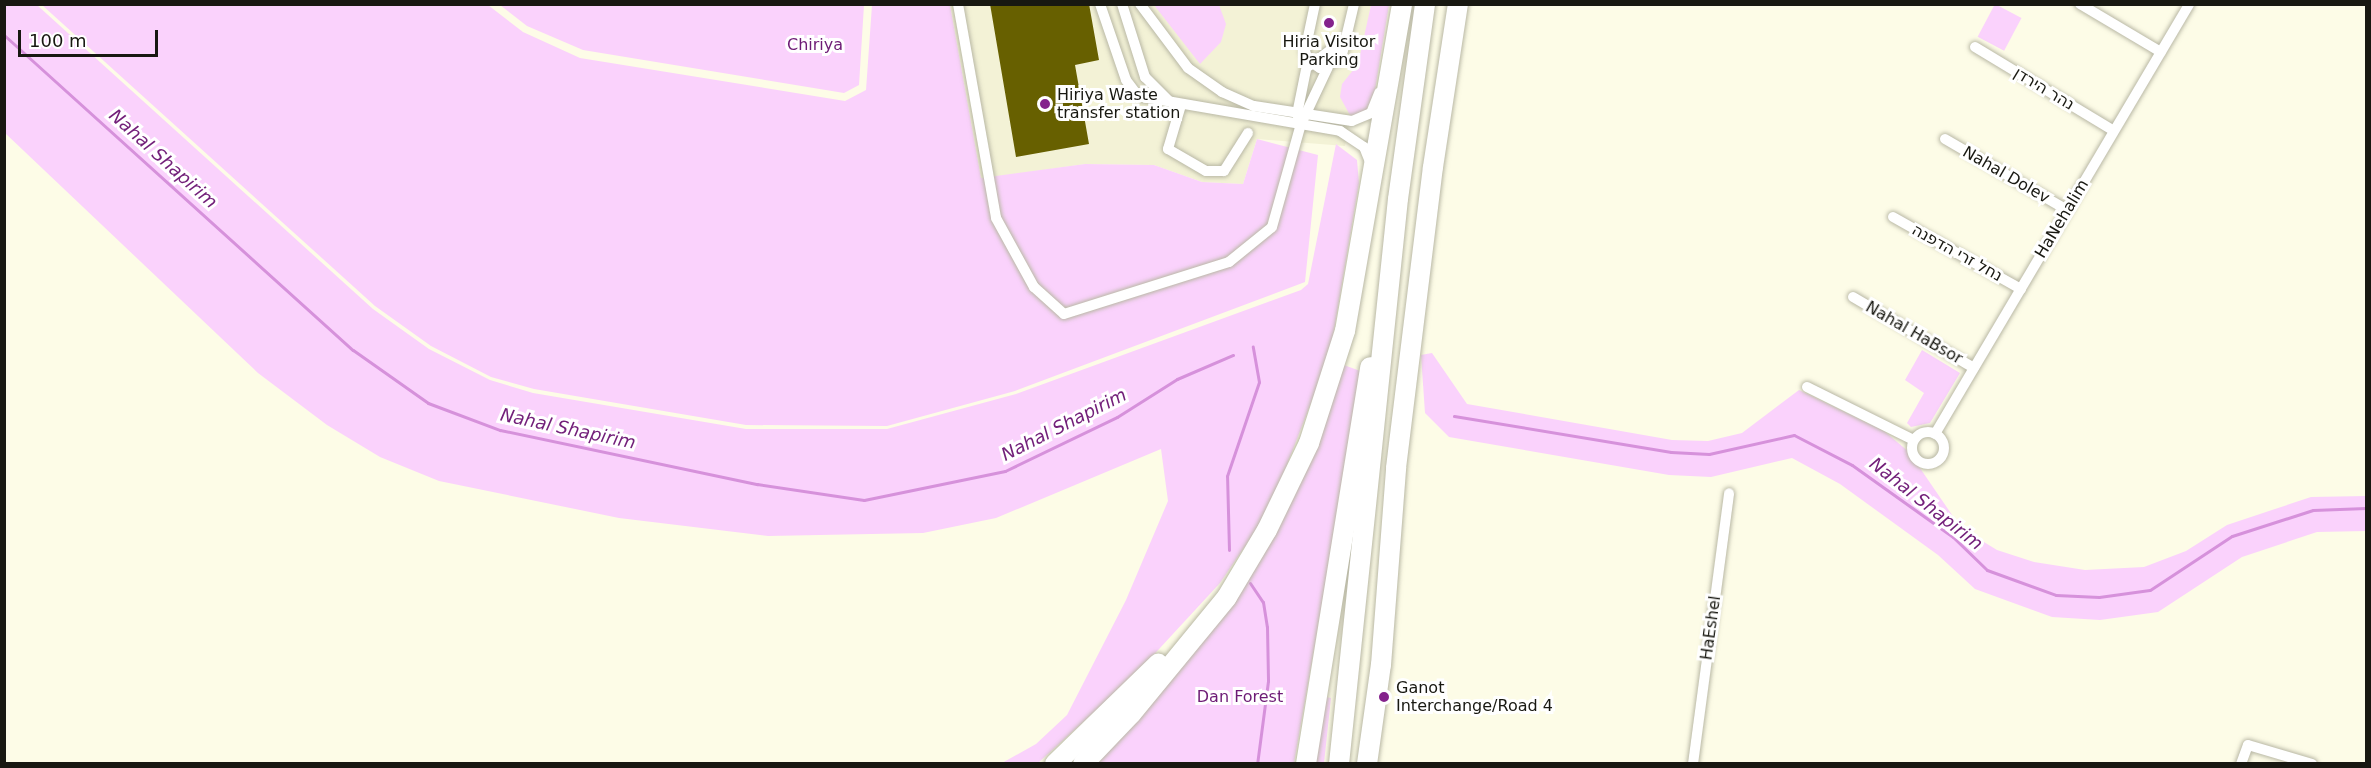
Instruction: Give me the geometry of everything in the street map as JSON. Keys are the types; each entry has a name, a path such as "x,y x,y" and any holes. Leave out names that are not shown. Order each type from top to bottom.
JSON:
{"highway":[{"path":"1083,764 1208,623 1254,554 1309,443 1330,385 1372,188 1402,4"},
{"path":"1306,764 1398,199 1425,4"},
{"path":"1368,764 1381,665 1397,456 1432,167 1458,4"},
{"path":"1339,764 1398,199"},
{"path":"1055,764 1154,668 1254,554"}],"street":[{"path":"958,4 996,218 1034,287 1064,314 1229,262 1272,227 1302,118 1319,78 1328,67 1341,59 1348,38 1354,4"},
{"path":"1100,4 1131,89 1138,96 1179,105 1352,121 1371,113 1394,50"},
{"path":"1122,4 1145,77 1157,93 1179,105"},
{"path":"1140,4 1178,58 1201,80 1254,106 1302,118 1340,131 1359,141 1369,155 1372,188"},
{"path":"1302,118 1309,64 1306,40 1314,4"},
{"path":"2080,4 2161,52"},
{"name":"HaNehalim","path":"1935,434 2188,4"},
{"path":"1309,64 1348,38"},
{"name":"נהר הירדן","path":"1975,47 2114,131"},
{"path":"1309,64 1328,67"},
{"path":"1179,105 1168,148 1206,171 1224,171 1248,133"},
{"name":"Nahal Dolev","path":"1945,139 2067,210"},
{"name":"נחל זרי הדפנה","path":"1893,217 2021,288"},
{"name":"Nahal HaBsor","path":"1853,297 1974,368"},
{"path":"1807,387 1914,440"},
{"path":"1922,433 1935,434 1945,448 1932,465 1916,460 1914,440 1922,433"},
{"name":"HaEshel","path":"1692,764 1729,493"},
{"path":"2241,764 2248,745 2312,764"}],"shaded area":[{"path":"950,5 1371,5 1345,146 1257,139 1243,184 1202,182 1154,165 1085,164 981,179"}],"green space":[{"path":"1995,4 2021,18 2004,51 1978,37"},
{"path":"4,5 37,5 373,309 429,349 490,380 533,393 746,429 887,429 1016,394 1301,290 1308,284 1336,144 1357,160 1359,183 1330,354 1269,511 1220,583 1136,674 1038,763 1002,763 1036,744 1067,715 1126,600 1168,501 1161,449 996,518 923,533 768,536 619,518 439,481 380,457 327,425 258,373 5,133"},
{"path":"42,5 488,5 523,32 580,58 845,101 866,90 872,5 950,5 981,178 1085,164 1154,165 1202,182 1243,184 1257,139 1318,155 1305,282 1015,391 887,426 746,425 534,389 491,377 431,346 375,306"},
{"name":"Chiriya","path":"500,5 864,5 859,85 844,93 583,50 527,26"},
{"path":"1154,5 1219,5 1226,24 1221,42 1200,64"},
{"path":"1371,5 1389,5 1375,90 1365,113 1351,117 1340,97 1342,84 1358,64"},
{"path":"1922,350 1960,373 1930,423 1911,427 1907,423 1924,393 1905,380"},
{"path":"1432,353 1467,404 1672,440 1708,441 1742,433 1799,390 1884,431 1909,452 1961,528 1997,550 2034,562 2085,570 2144,567 2186,551 2227,525 2311,497 2366,496 2366,531 2317,532 2242,557 2158,612 2100,620 2052,617 1975,589 1938,555 1840,484 1792,458 1711,477 1669,475 1449,437 1425,413 1421,355"},
{"name":"Dan Forest","path":"1341,364 1363,372 1294,763 1093,764 1217,619"},
{"path":"1321,696 1331,698 1324,763 1312,764"}],"building":[{"name":"Hiriya Waste transfer station","path":"990,4 1089,4 1099,60 1075,65 1089,144 1016,157"}],"waterway":[{"name":"Nahal Shapirim","path":"4,35 353,350 428,403 500,430 757,484 864,500 1005,471 1117,417 1177,379 1233,355"},
{"path":"1229,550 1227,476 1259,382 1253,347"},
{"name":"Nahal Shapirim","path":"1454,416 1671,452 1709,454 1794,435 1852,465 1953,537 1987,570 2056,595 2099,597 2150,590 2232,536 2313,510 2366,508"},
{"path":"1250,583 1263,602 1267,627 1268,681 1257,764"}],"place":[{"name":"Hiria Visitor Parking","path":"1329,23"},
{"name":"Hiriya Waste transfer station","path":"1045,104"},
{"name":"Ganot Interchange/Road 4","path":"1384,697"}]}
